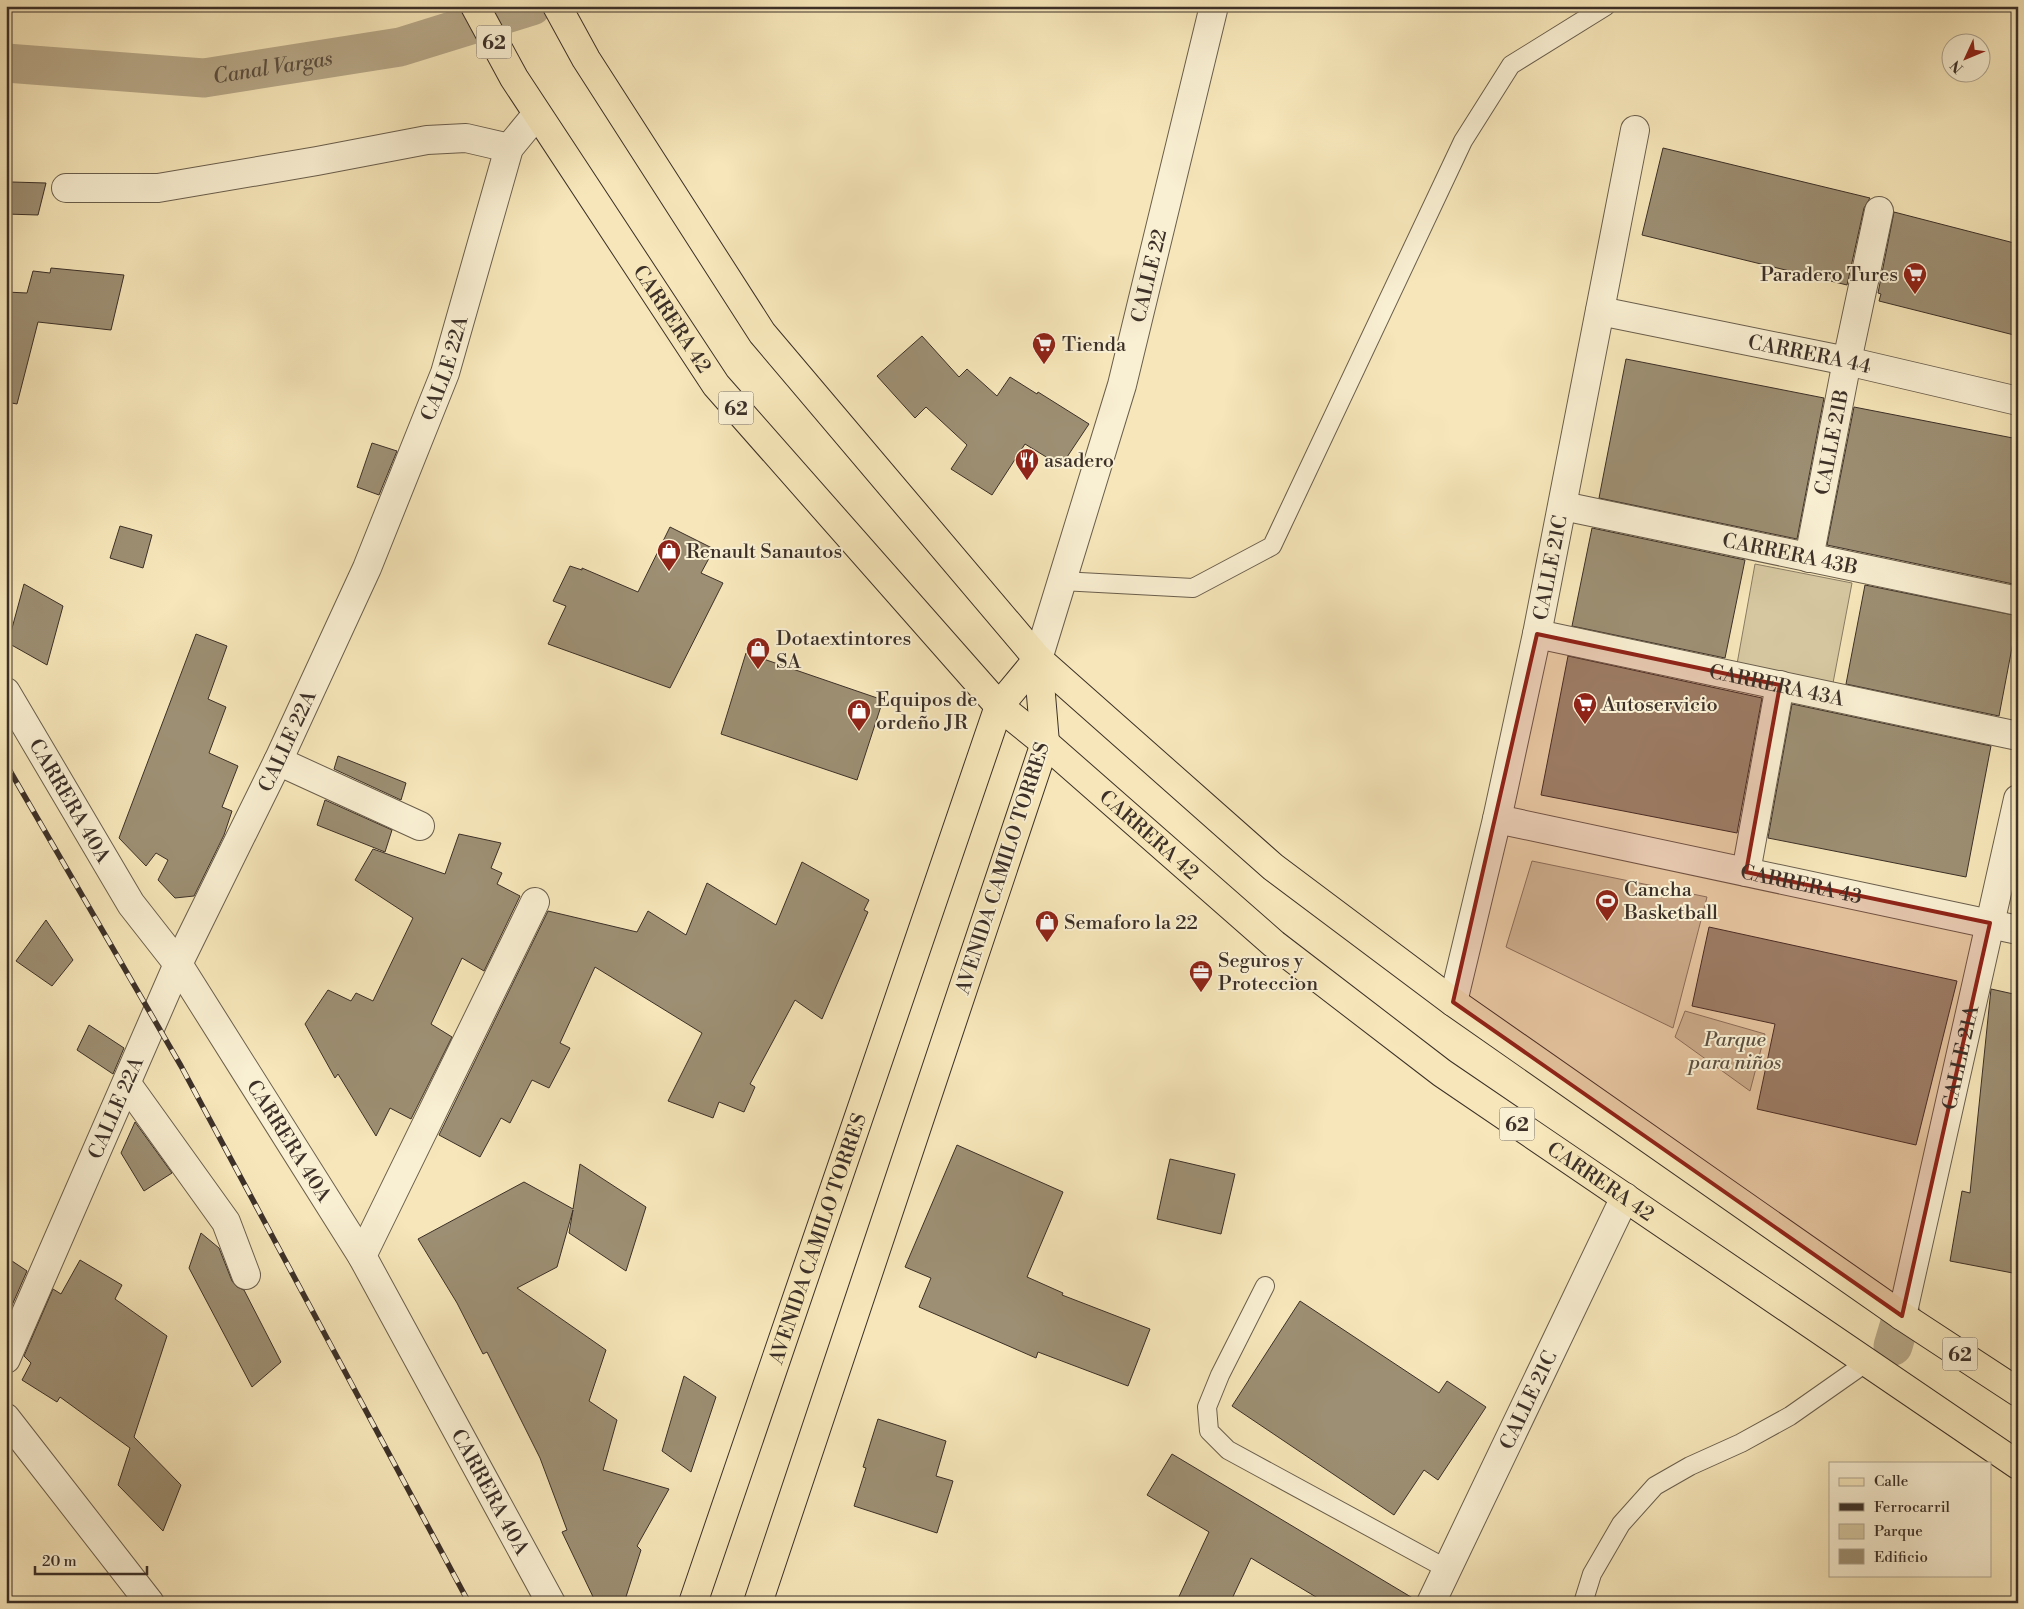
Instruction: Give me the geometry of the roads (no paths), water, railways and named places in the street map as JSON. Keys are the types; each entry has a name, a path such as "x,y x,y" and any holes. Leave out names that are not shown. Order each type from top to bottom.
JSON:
{"main road":[{"name":"CARRERA 42","path":"475,6 514,78 716,385 1000,706 1282,950 1442,1073 2018,1465"},
{"name":"62","path":"557,6 586,59 762,332 1038,659 1273,867 1453,1002 1902,1316 2018,1392"},
{"name":"AVENIDA CAMILO TORRES","path":"694,1603 1000,706 1038,659"},
{"name":"AVENIDA CAMILO TORRES","path":"758,1603 1045,743 1038,659"}],"street":[{"name":"CALLE 22","path":"1038,659 1122,385 1214,6"},
{"name":"CALLE 22A","path":"6,1359 178,964 278,761 367,568 445,373 509,148 537,114"},
{"name":"CALLE 21C","path":"1453,1002 1497,819 1537,634 1634,130"},
{"path":"66,188 158,188 427,140 466,138 509,148"},
{"name":"CALLE 21B","path":"1809,558 1847,361 1879,211"},
{"name":"CARRERA 44","path":"1600,311 1847,361 2018,401"},
{"name":"CARRERA 43B","path":"1563,506 2018,601"},
{"name":"CARRERA 43A","path":"1537,634 2018,736"},
{"path":"1746,872 1780,685"},
{"name":"CARRERA 40A","path":"6,692 131,904 178,964 362,1256 551,1603"},
{"path":"278,761 420,826"},
{"name":"CALLE 21A","path":"1902,1316 2018,799"},
{"name":"CARRERA 43","path":"1497,819 2018,930"},
{"path":"362,1256 535,902"},
{"path":"127,1084 226,1222 246,1275"},
{"name":"CALLE 21C","path":"1431,1603 1625,1197"},
{"path":"6,1418 150,1603"}],"lane":[{"path":"1061,581 1193,588 1272,546 1463,141 1511,65 1606,6"},
{"path":"1265,1286 1220,1375 1207,1407 1209,1432 1228,1450 1447,1569"},
{"path":"1583,1603 1592,1574 1621,1524 1655,1486 1690,1466 1741,1443 1790,1416 1866,1362"}],"waterway":[{"name":"Canal Vargas","path":"6,63 204,78 400,47 532,6"},
{"name":"Canal Vargas","path":"1893,1346 1902,1316"}],"railway":[{"path":"6,764 181,1066 469,1603"}],"place":[{"name":"Paradero Tures","path":"1915,295"},
{"name":"Tienda","path":"1044,365"},
{"name":"asadero","path":"1027,481"},
{"name":"Renault Sanautos","path":"669,572"},
{"name":"Dotaextintores SA","path":"758,670"},
{"name":"Autoservicio","path":"1585,725"},
{"name":"Equipos de ordeño JR","path":"859,732"},
{"name":"Cancha Basketball","path":"1607,922"},
{"name":"Semaforo la 22","path":"1047,943"},
{"name":"Seguros y Proteccion","path":"1201,993"}],"park label":[{"name":"Parque para niños","path":"1735,1050"}]}
